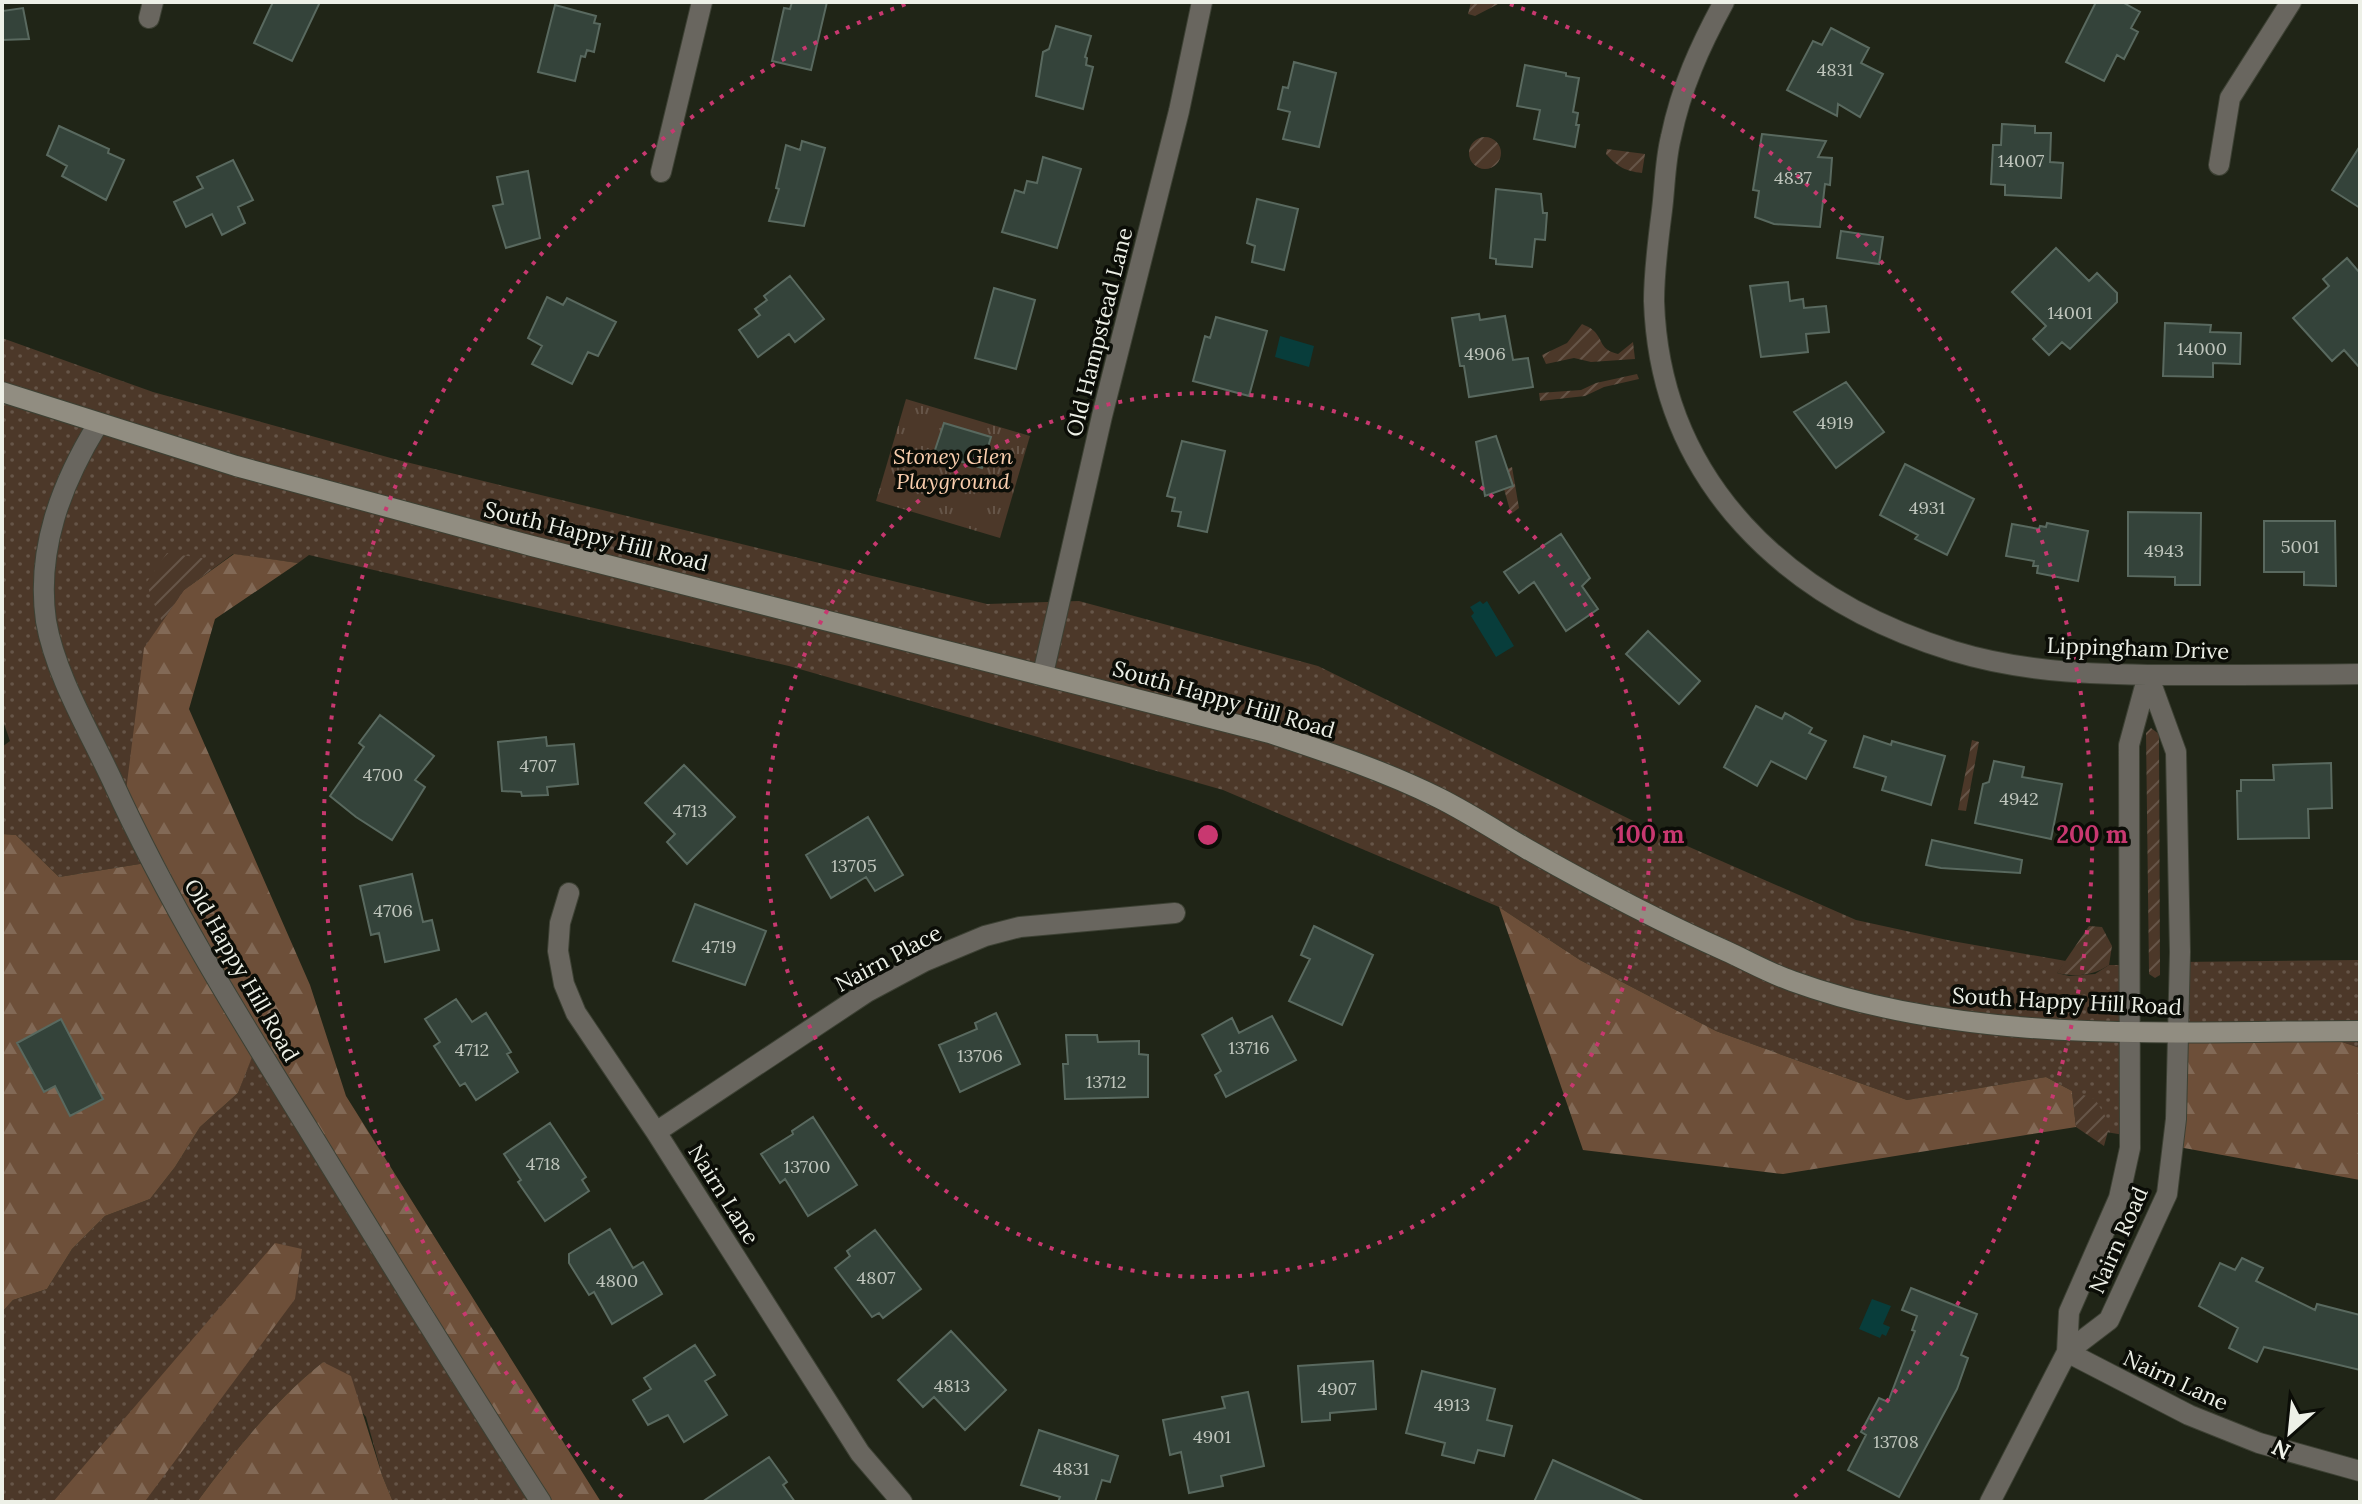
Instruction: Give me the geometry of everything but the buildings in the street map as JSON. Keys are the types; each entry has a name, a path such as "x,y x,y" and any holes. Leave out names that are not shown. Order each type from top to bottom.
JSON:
{"street":[{"path":"661,172 702,2"},
{"name":"Old Hampstead Lane","path":"1043,674 1102,416 1179,111 1202,2"},
{"name":"Lippingham Drive","path":"1724,2 1699,48 1670,140 1654,279 1660,358 1671,405 1690,449 1714,491 1752,534 1794,571 1842,604 1893,630 1955,652 2020,666 2085,674 2360,674"},
{"path":"2219,165 2230,98 2291,2"},
{"name":"South Happy Hill Road","path":"2,392 236,466 532,546 1270,733 1347,759 1438,798 1604,893 1790,981 1856,1002 1941,1019 2030,1027 2360,1031"},
{"name":"Old Happy Hill Road","path":"98,424 74,463 57,503 47,544 44,583 47,622 56,660 124,807 227,998 430,1331 541,1502"},
{"name":"Nairn Road","path":"1990,1502 2067,1352 2069,1312 2119,1198 2130,1148 2129,745 2148,675"},
{"name":"Nairn Road","path":"2067,1352 2109,1320 2167,1194 2176,1119 2180,952 2176,752 2148,675"},
{"name":"Nairn Lane","path":"569,893 560,923 558,951 564,984 576,1013 656,1132 860,1453 902,1502"},
{"name":"Nairn Place","path":"656,1132 867,992 925,961 985,936 1020,927 1175,913"},
{"name":"Nairn Lane","path":"2067,1352 2189,1415 2259,1443 2360,1471"}],"green space":[{"path":"1471,2 1502,2 1475,16 1468,14"},
{"path":"1485,137 1496,142 1501,153 1496,164 1485,169 1474,164 1469,153 1474,142"},
{"path":"1607,149 1645,154 1642,173 1618,165 1606,154"},
{"path":"1582,324 1594,331 1612,352 1618,354 1633,342 1635,359 1591,362 1574,358 1546,364 1542,355 1567,343"},
{"path":"2,338 153,392 398,460 987,604 1079,601 1318,666 1662,835 1856,920 2066,961 2057,973 2069,976 2095,974 2109,965 2128,965 2130,1136 2076,1127 2072,1091 2046,1077 1907,1100 1716,1031 1580,960 1499,907 1223,790 789,666 309,555 298,563 233,554 184,590 152,862 59,877 16,835 2,834 2,747 10,741 2,718"},
{"path":"1637,374 1639,379 1604,387 1585,396 1540,401 1539,393 1581,390 1596,383"},
{"name":"Stoney Glen Playground","path":"906,399 1030,436 1000,538 876,501"},
{"path":"1512,467 1519,508 1511,514 1504,489 1513,486 1507,469"},
{"path":"167,553 202,558 211,570 184,590 162,622 146,583"},
{"path":"234,554 298,563 215,619 189,709 310,985 346,1096 601,1502 541,1502 256,1047 238,1093 200,1127 150,1199 105,1216 72,1249 47,1289 13,1300 2,1312 2,834 16,835 59,877 152,862 124,807 144,648 184,590"},
{"path":"2151,728 2159,734 2160,975 2155,978 2149,974 2146,733"},
{"path":"1972,740 1979,742 1966,811 1958,810"},
{"path":"1499,907 1580,960 1716,1031 1907,1100 2046,1077 2072,1091 2076,1127 1783,1174 1583,1150"},
{"path":"2089,926 2102,927 2112,946 2109,965 2084,975 2057,973"},
{"path":"2360,960 2360,1048 2309,1031 2178,1031 2179,962"},
{"path":"2178,1031 2309,1031 2360,1048 2360,1180 2173,1146"},
{"path":"256,1045 541,1502 393,1502 366,1417 323,1362 271,1410 197,1502 2,1502 2,1312 13,1300 47,1289 72,1249 105,1216 150,1199 200,1127 238,1093"},
{"path":"2072,1091 2095,1099 2110,1124 2104,1146 2076,1127"},
{"path":"275,1243 302,1249 295,1299 146,1500 53,1502"},
{"path":"323,1362 351,1376 393,1502 197,1502 271,1410"}],"water":[{"path":"1280,336 1314,346 1309,367 1275,357"},
{"path":"1480,601 1483,604 1487,601 1514,646 1496,657 1471,616 1474,613 1470,607"},
{"path":"1872,1299 1891,1306 1883,1324 1890,1327 1886,1336 1882,1334 1880,1338 1859,1329"}]}
